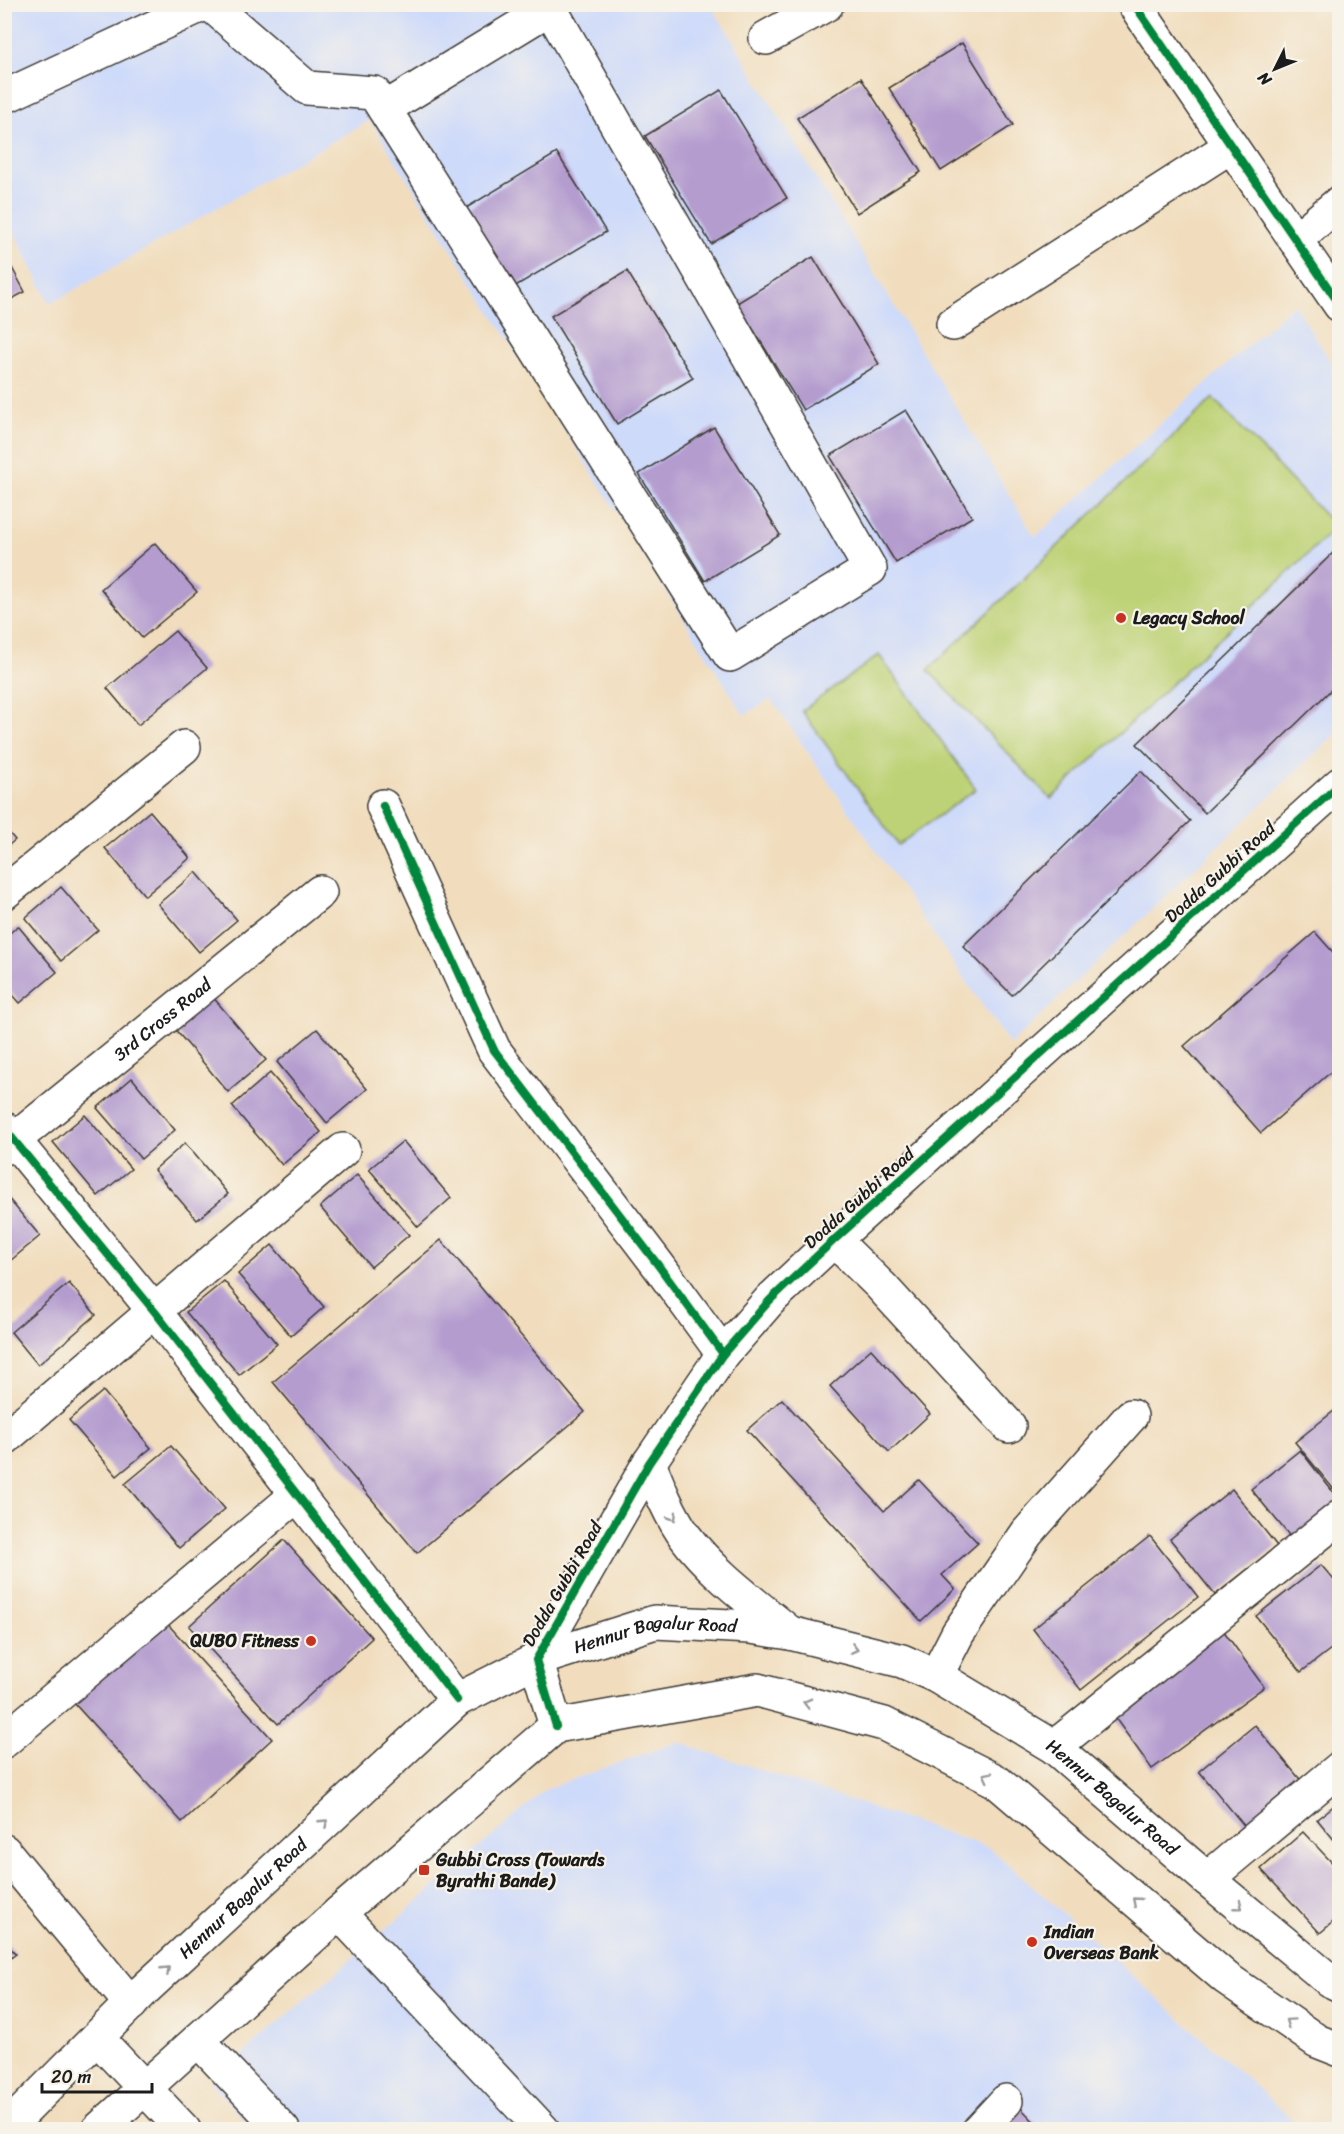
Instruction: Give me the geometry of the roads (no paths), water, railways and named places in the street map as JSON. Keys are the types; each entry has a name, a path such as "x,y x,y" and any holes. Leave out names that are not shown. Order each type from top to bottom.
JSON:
{"street":[{"path":"4,97 204,4"},
{"path":"210,4 307,87 374,93 384,110 730,656 870,569 550,8 384,110"},
{"path":"766,38 828,4"},
{"path":"1134,4 1340,305"},
{"path":"953,324 1231,146"},
{"path":"1295,240 1340,202"},
{"path":"4,893 184,747"},
{"name":"Dodda Gubbi Road","path":"556,1726 536,1660 649,1463 723,1354 770,1300 834,1240 1340,784"},
{"path":"383,806 494,1050 723,1354"},
{"name":"3rd Cross Road","path":"8,1138 320,892"},
{"path":"8,1138 155,1312 457,1700"},
{"path":"4,1439 343,1150"},
{"path":"834,1240 881,1286 1009,1426"},
{"path":"936,1676 958,1633 1027,1533 1131,1416"},
{"path":"649,1463 666,1505 684,1535 710,1565 790,1633"},
{"path":"4,1741 298,1494"},
{"path":"1054,1747 1340,1516"},
{"name":"Hennur Bagalur Road","path":"5,2130 131,2004 457,1700 536,1660 655,1622 750,1627 790,1633 902,1660 936,1676 1054,1747 1207,1879 1329,1980 1340,1985"},
{"path":"98,2130 339,1913 556,1726 757,1690 884,1724 996,1781 1226,1978 1317,2041 1340,2050"},
{"path":"1207,1879 1340,1768"},
{"path":"4,1851 131,2004"},
{"path":"339,1913 543,2130"},
{"path":"97,2038 184,2130"},
{"path":"198,2040 283,2130"},
{"path":"979,2130 1006,2101"}],"place":[{"name":"Legacy School","path":"1121,618"},
{"name":"QUBO Fitness","path":"311,1641"},
{"name":"Gubbi Cross (Towards Byrathi Bande)","path":"424,1870"},
{"name":"Indian Overseas Bank","path":"1032,1942"}]}
